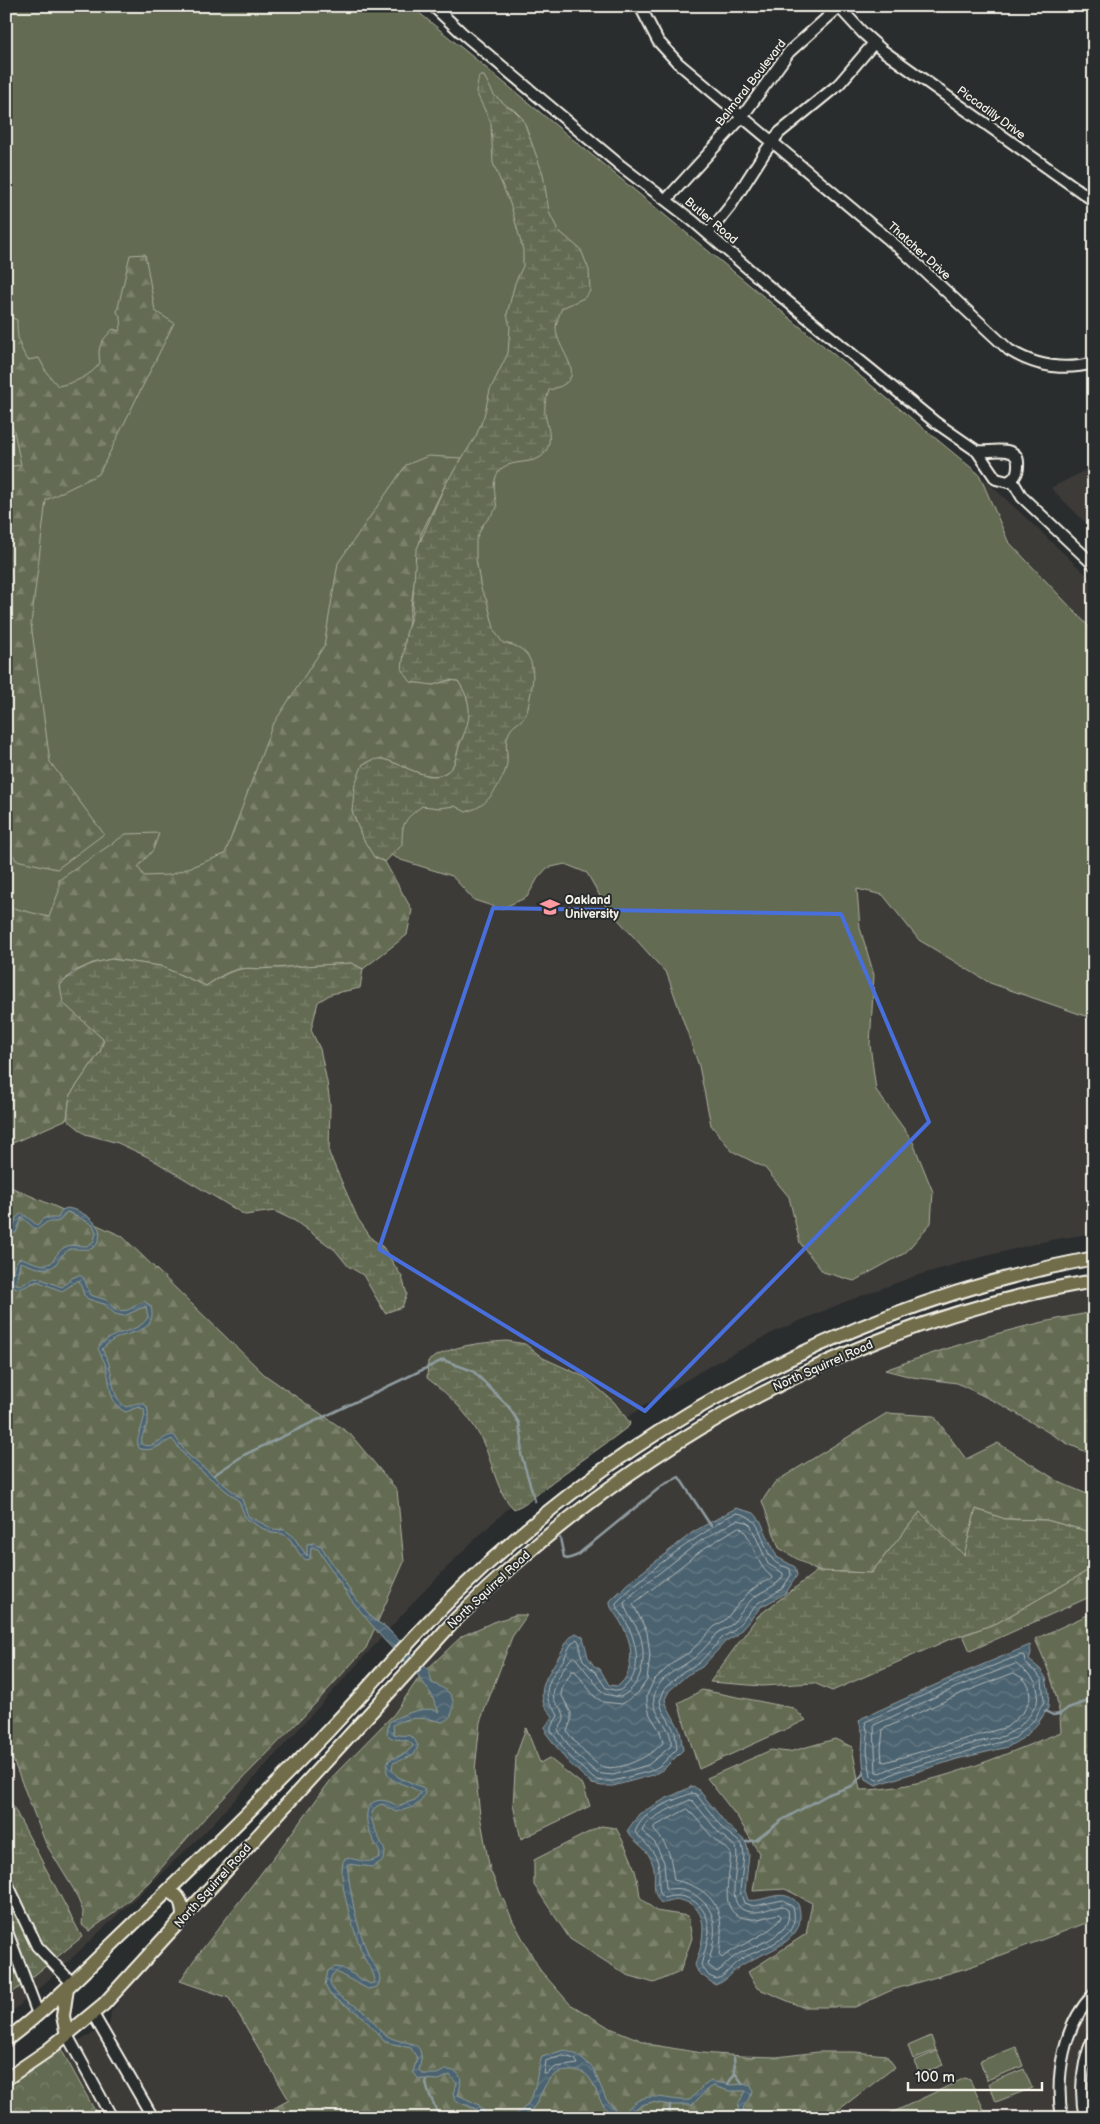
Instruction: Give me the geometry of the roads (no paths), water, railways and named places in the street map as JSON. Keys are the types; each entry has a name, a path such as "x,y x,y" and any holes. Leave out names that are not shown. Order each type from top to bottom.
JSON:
{"main road":[{"name":"North Squirrel Road","path":"6,2040 69,1985 262,1799 422,1629 487,1564 547,1512 635,1447 715,1398 795,1356 894,1314 996,1282 1094,1258"},
{"name":"North Squirrel Road","path":"6,2079 67,2036 93,2014 435,1642 509,1569 573,1514 638,1468 720,1416 796,1377 880,1341 980,1307 1094,1281"},
{"path":"168,1891 180,1898 183,1918"},
{"path":"67,2036 63,2016 69,1985"}],"street":[{"name":"Butler Road","path":"433,6 552,108 708,234 766,284 935,422 977,451 996,479 1004,482 1012,480"},
{"name":"Thatcher Drive","path":"640,6 654,34 671,56 905,253 1009,350 1028,360 1056,367 1078,367 1094,363"},
{"name":"Balmoral Boulevard","path":"666,200 742,117 789,52 838,7"},
{"name":"Piccadilly Drive","path":"838,7 874,43 1094,201"},
{"path":"708,234 731,205 779,133 840,84 874,43"},
{"path":"977,451 1010,451 1016,456 1018,468 1012,480 1022,497 1094,565"},
{"path":"6,1881 37,1946 69,1985"},
{"path":"6,1929 38,2014"},
{"path":"1062,2118 1059,2083 1066,2044 1079,2015 1094,1994"},
{"path":"93,2014 153,2118"},
{"path":"67,2036 112,2118"},
{"path":"1085,2118 1082,2081 1084,2062 1094,2036"}],"water":[{"path":"67,1208 82,1213 95,1223 100,1232 97,1244 90,1249 70,1249 56,1264 48,1268 38,1268 20,1262 16,1284 20,1285 36,1277 62,1287 72,1278 79,1275 84,1278 90,1295 107,1300 117,1311 128,1310 144,1301 151,1306 151,1321 148,1325 143,1329 116,1338 102,1349 109,1363 114,1389 121,1403 126,1407 142,1403 147,1407 148,1419 141,1444 150,1446 165,1437 174,1435 187,1454 242,1499 248,1516 273,1529 285,1530 293,1536 307,1556 307,1544 314,1543 321,1546 352,1594 374,1620 386,1627 429,1671 432,1683 448,1692 452,1698 452,1713 442,1722 417,1718 393,1725 394,1734 410,1736 418,1746 414,1755 393,1763 392,1770 398,1777 424,1788 425,1793 417,1805 410,1808 396,1812 382,1804 375,1808 372,1813 372,1819 385,1852 383,1860 373,1867 347,1864 357,1922 364,1944 379,1975 379,1983 377,1987 368,1989 336,1972 332,1975 330,1982 336,1993 365,2012 383,2033 393,2039 413,2044 417,2047 420,2051 421,2059 419,2070 422,2074 437,2074 445,2070 451,2070 459,2074 461,2082 458,2095 479,2105 488,2118 482,2118 476,2109 455,2101 453,2093 457,2084 450,2075 439,2080 419,2079 413,2072 417,2058 411,2048 385,2042 362,2016 330,1995 325,1985 328,1971 335,1967 342,1968 370,1984 375,1982 374,1975 364,1957 356,1936 347,1906 342,1866 345,1858 371,1861 379,1857 380,1853 368,1827 367,1812 369,1806 383,1800 397,1806 415,1800 420,1793 391,1779 388,1774 389,1760 406,1753 413,1746 408,1741 393,1739 387,1734 389,1722 400,1716 428,1709 439,1712 431,1694 418,1675 384,1640 349,1597 318,1549 311,1547 310,1559 306,1560 301,1556 290,1539 283,1534 271,1533 246,1519 239,1501 190,1462 172,1439 157,1447 145,1450 140,1449 138,1441 144,1420 144,1409 138,1407 126,1412 116,1404 111,1392 106,1366 98,1348 111,1337 144,1323 148,1317 146,1306 124,1316 115,1314 104,1304 88,1299 84,1295 79,1280 62,1291 37,1281 20,1289 12,1286 13,1271 20,1258 39,1264 51,1263 65,1247 72,1245 87,1246 94,1241 96,1232 93,1225 68,1212 65,1213 60,1221 47,1222 38,1229 34,1228 22,1217 16,1233 11,1233 6,1225 6,1216 13,1229 16,1218 22,1213 37,1225 45,1218 58,1218 62,1210"},
{"path":"736,1508 754,1513 760,1520 777,1557 795,1567 797,1575 786,1593 761,1607 737,1635 726,1641 702,1667 687,1675 669,1691 665,1699 680,1730 683,1750 664,1769 653,1775 613,1786 592,1784 567,1761 546,1733 545,1727 553,1717 543,1701 542,1694 547,1676 566,1642 576,1633 583,1637 588,1657 594,1666 600,1669 609,1685 618,1686 628,1673 631,1656 630,1644 626,1632 610,1605 610,1601 627,1584 693,1532"},
{"path":"1030,1645 1031,1653 1029,1660 1040,1669 1046,1678 1049,1693 1048,1708 1039,1722 1026,1736 1008,1747 957,1759 876,1785 866,1779 862,1751 863,1734 859,1721 862,1718"},
{"path":"693,1786 699,1790 727,1825 746,1842 749,1855 745,1891 748,1900 759,1900 782,1895 787,1896 797,1902 800,1911 799,1926 787,1941 742,1965 723,1981 715,1985 698,1972 695,1965 701,1947 703,1927 697,1910 690,1904 680,1900 661,1903 656,1894 651,1859 627,1831 639,1814"},
{"path":"564,2050 577,2055 593,2068 606,2099 620,2115 636,2102 645,2098 658,2097 690,2100 702,2087 711,2081 751,2086 753,2092 743,2108 744,2111 751,2115 765,2118 743,2118 740,2115 739,2104 746,2091 730,2091 713,2086 692,2105 670,2105 652,2102 639,2106 626,2118 615,2118 603,2105 593,2083 587,2076 582,2072 569,2071 552,2077 529,2113 518,2118 510,2118 520,2112 531,2099 542,2057"}],"waterway":[{"path":"214,1475 244,1455 443,1360 473,1371 508,1406 519,1423 522,1439 521,1454 535,1501"},
{"path":"560,1538 564,1557 567,1559 576,1556 663,1485 679,1477 711,1526"},
{"path":"1045,1711 1053,1715 1060,1714 1068,1708 1094,1699"},
{"path":"746,1842 756,1840 782,1820 829,1794 852,1786 864,1773"},
{"path":"728,2084 735,2073 734,2057"},
{"path":"735,2073 743,2084"},
{"path":"426,2080 428,2091 436,2108 437,2118"},
{"path":"669,2118 670,2105"}],"place":[{"name":"Oakland University","path":"550,907"}]}
